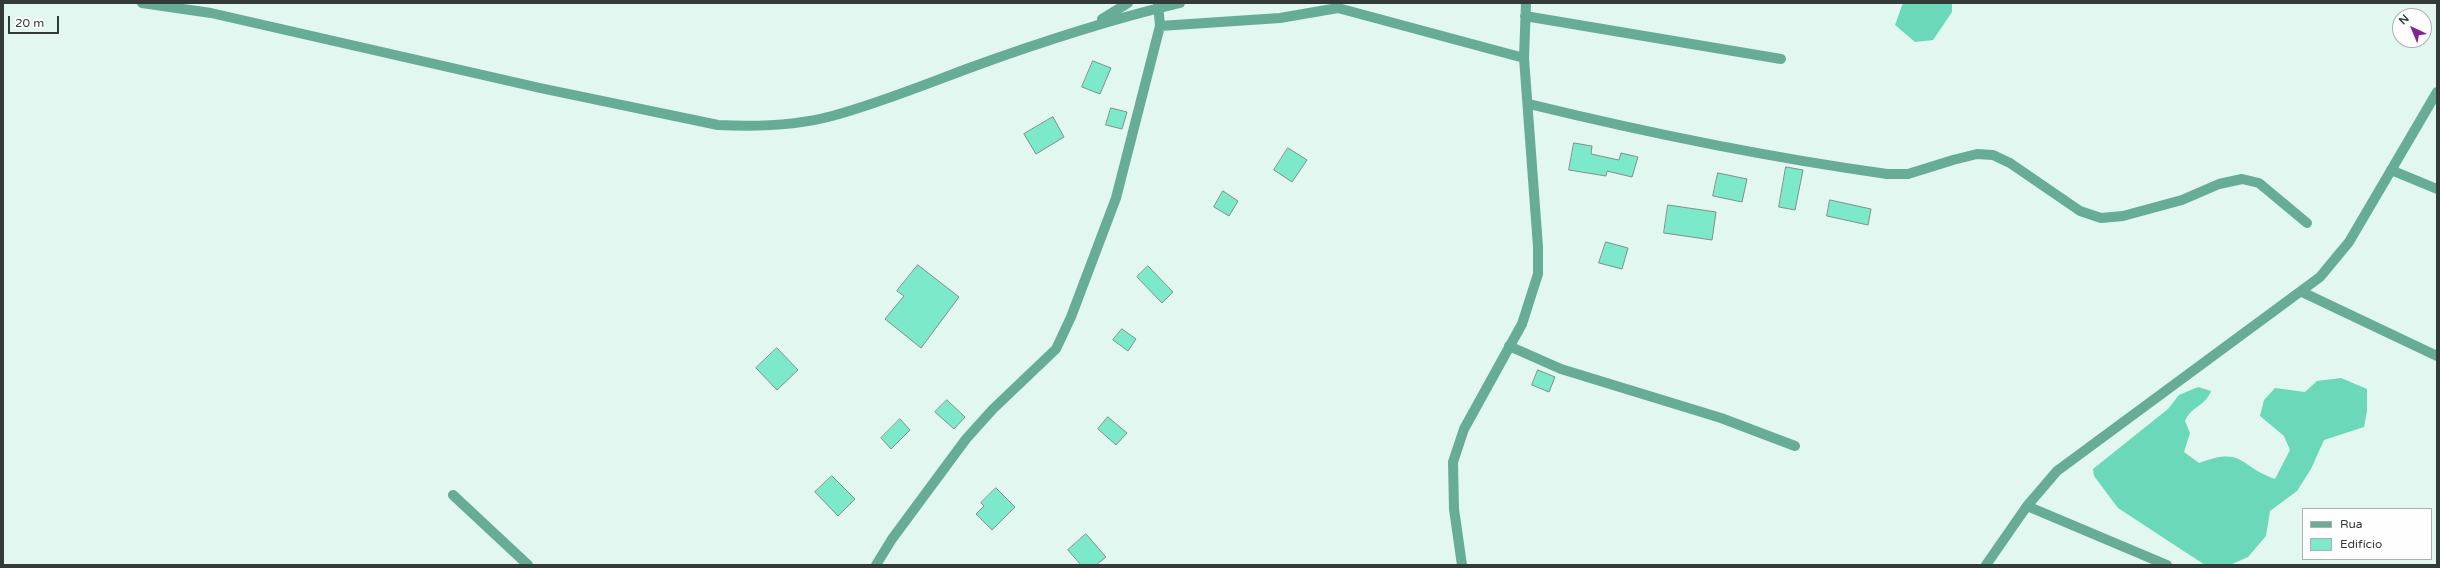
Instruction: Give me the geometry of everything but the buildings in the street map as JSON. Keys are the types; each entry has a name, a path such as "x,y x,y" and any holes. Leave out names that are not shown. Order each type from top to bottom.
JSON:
{"street":[{"path":"142,3 211,13 540,88 718,125 746,126 780,124 831,116 1094,24 1158,5 1180,3"},
{"path":"1094,24 1128,3"},
{"path":"1462,565 1454,508 1453,462 1464,428 1522,324 1538,274 1538,247 1529,104 1524,58 1526,3"},
{"path":"876,565 892,539 966,439 993,409 1056,349 1071,317 1116,198 1160,26 1158,5"},
{"path":"1160,26 1280,18 1338,8 1524,58"},
{"path":"1525,16 1781,60"},
{"path":"1986,565 2027,506 2049,479 2073,457 2302,292 2320,277 2348,242 2437,92"},
{"path":"1529,104 1644,132 1720,147 1887,174 1908,174 1977,154 1993,155 2010,163 2049,192 2080,211 2101,218 2130,214 2182,200 2219,184 2242,179 2259,183 2307,223"},
{"path":"2391,170 2437,189"},
{"path":"2302,292 2437,356"},
{"path":"1509,346 1561,369 1721,418 1795,446"},
{"path":"453,495 528,565"},
{"path":"2027,506 2167,565"}],"green space":[{"path":"1903,3 1952,3 1952,12 1933,40 1915,42 1895,25"},
{"path":"2341,378 2367,389 2367,411 2364,427 2324,440 2311,469 2297,491 2270,511 2266,536 2248,557 2230,565 2205,565 2118,508 2094,476 2093,469 2168,409 2179,395 2198,387 2211,391 2205,401 2191,412 2185,421 2190,433 2184,452 2199,463 2225,456 2233,457 2275,479 2290,450 2284,436 2260,416 2264,400 2275,388 2305,392 2317,381"}]}
